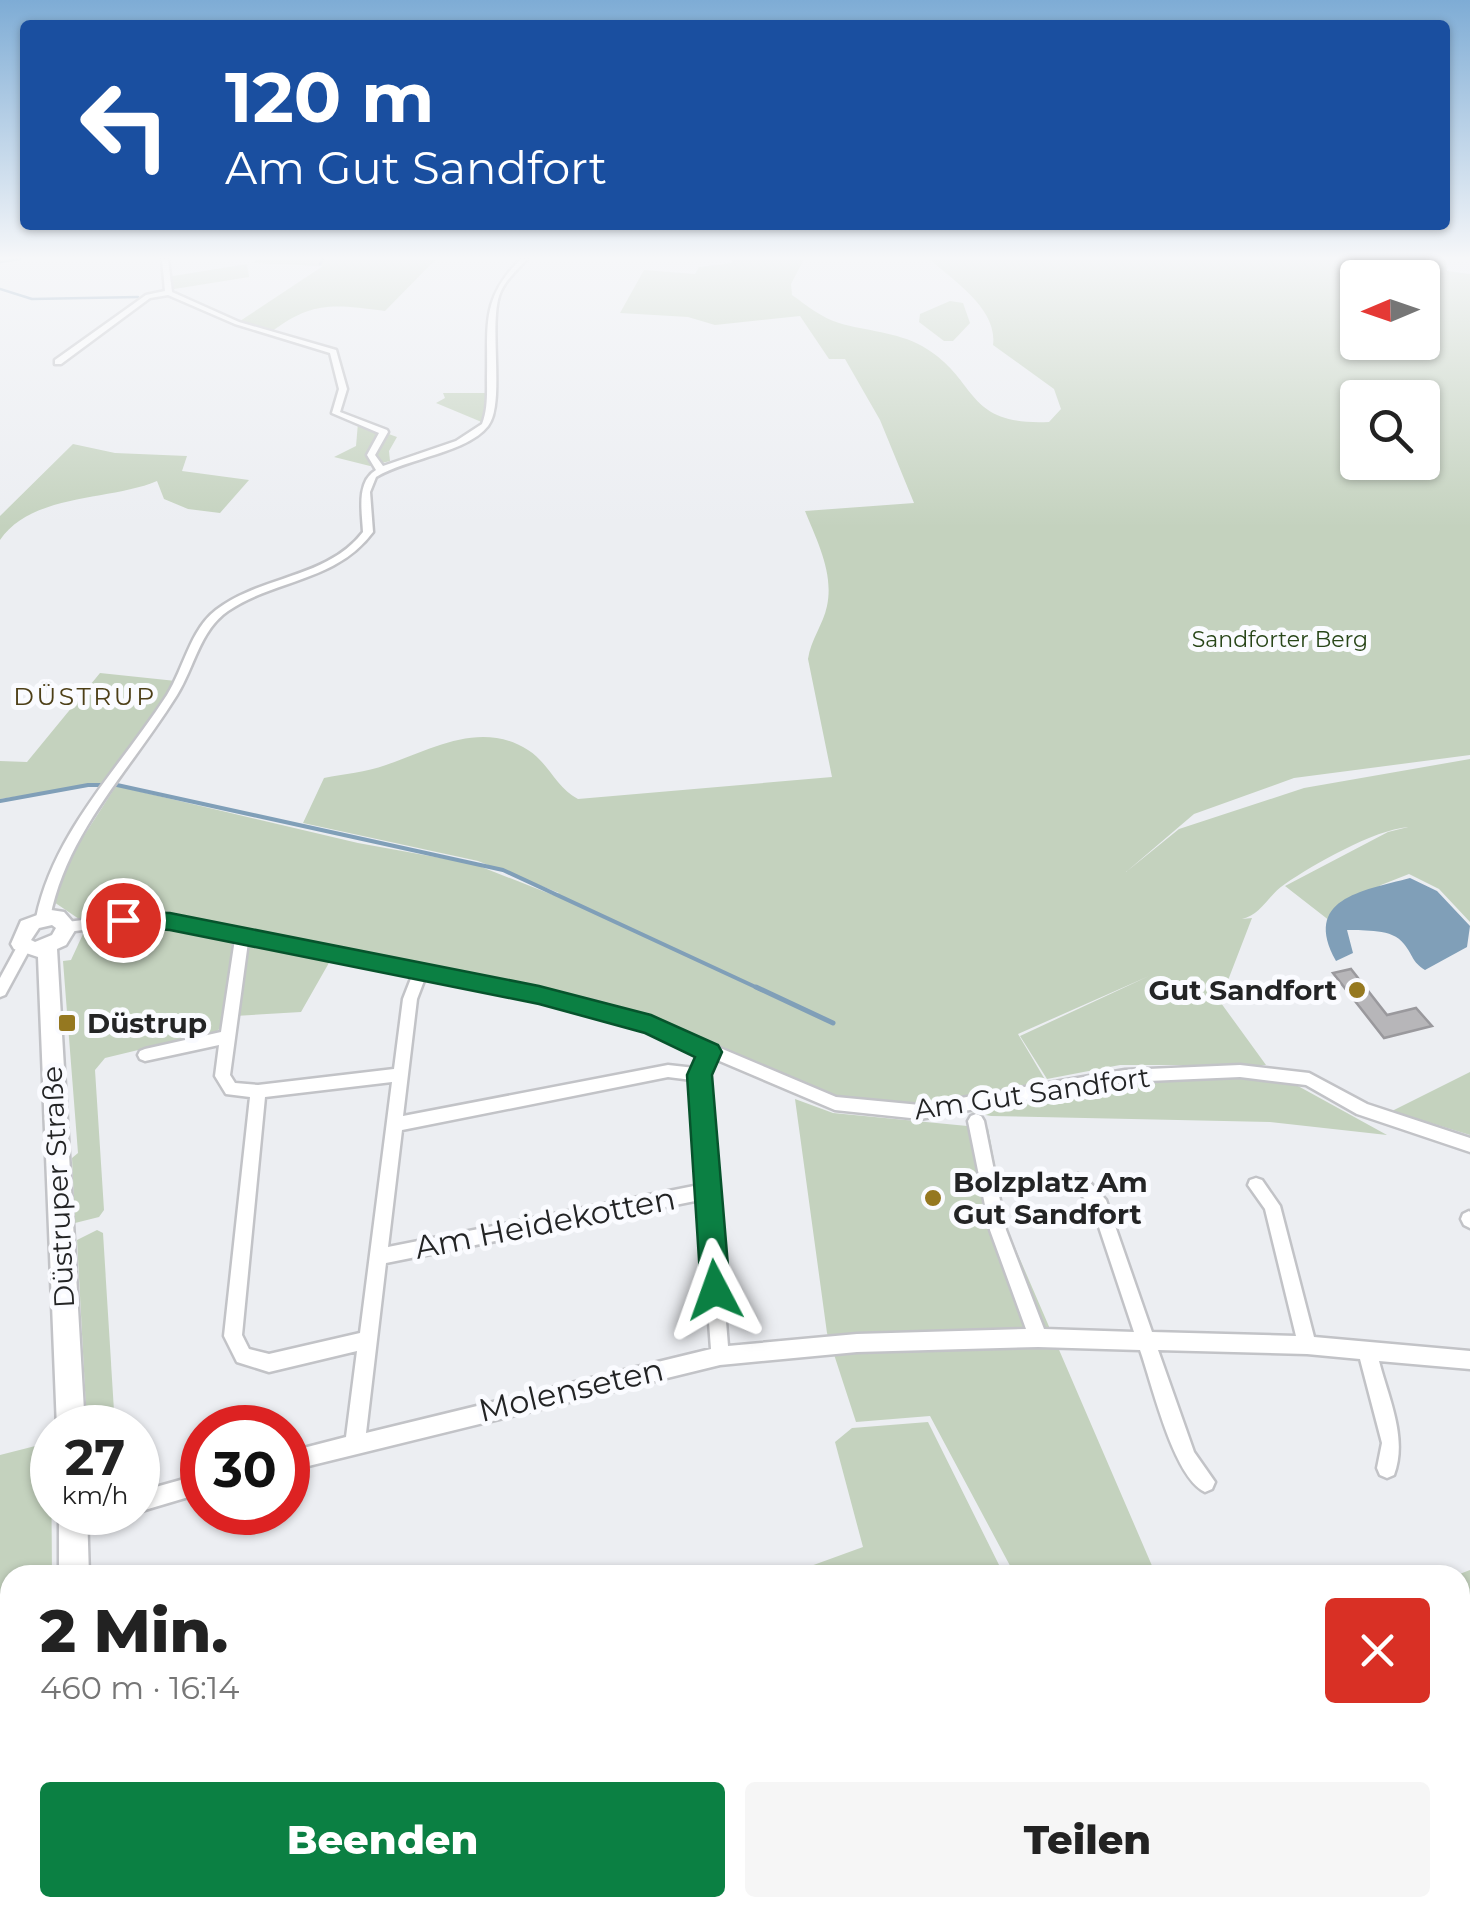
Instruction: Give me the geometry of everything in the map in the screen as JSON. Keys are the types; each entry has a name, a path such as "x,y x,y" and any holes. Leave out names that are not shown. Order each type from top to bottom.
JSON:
{"street":[{"path":"58,362 76,348"},
{"path":"321,348 333,352 343,389 336,413 384,432 371,455 380,470"},
{"path":"43,918 59,866 172,696 212,619 242,599 344,556 363,542 369,523 367,484 380,470 458,443 488,423 493,407 488,376 490,348"},
{"path":"0,991 15,939 43,918 57,917 67,927 59,940 48,947 15,939"},
{"name":"Am Gut Sandfort","path":"67,927 147,919 593,1007 651,1025 835,1103 920,1112 1125,1076 1240,1071 1309,1078 1362,1110 1470,1145"},
{"path":"242,935 222,1076 231,1089 258,1091 402,1075"},
{"name":"Düstruper Straße","path":"48,947 70,1405"},
{"name":"Am Heidekotten","path":"356,1443 410,999 420,972"},
{"path":"146,1055 226,1037"},
{"path":"710,1052 699,1075 720,1356"},
{"path":"396,1124 668,1071 699,1075"},
{"path":"258,1091 233,1336 243,1356 269,1363 366,1340"},
{"path":"976,1121 998,1230 1038,1338"},
{"path":"1078,1182 1100,1204 1186,1458 1205,1482"},
{"path":"1256,1186 1272,1206 1307,1345"},
{"name":"Am Heidekotten","path":"381,1256 708,1191"},
{"name":"Molenseten","path":"310,1455 720,1356 857,1343 1038,1338 1307,1345 1470,1360"},
{"path":"1367,1350 1391,1443 1387,1468"},
{"path":"73,1535 74,1565"}],"green space":[{"name":"Sandforter Berg","path":"822,348 926,348 941,359 986,408 1021,421 1049,422 1061,409 1054,389 998,348 1340,348 1340,360 1440,360 1440,348 1470,348 1470,755 1294,778 1194,814 1126,872 1179,829 1304,788 1470,759 1470,922 1439,889 1409,874 1381,885 1330,921 1285,886 1388,832 1408,827 1379,834 1297,876 1242,919 1252,918 1220,1001 1183,988 1221,1003 1266,1065 1120,1065 1047,1079 1020,1036 1149,976 1018,1034 1050,1088 920,1112 835,1103 651,1025 334,954 301,1012 235,1016 217,1031 105,1058 95,1070 104,1210 99,1217 75,1223 72,1158 78,1153 63,961 71,960 83,934 101,928 110,917 79,919 51,900 65,865 116,786 358,843 474,864 553,895 559,893 478,861 303,823 324,778 378,767 475,737 510,741 528,750 578,799 832,777 808,659 827,606 828,581 805,511 914,503 880,420 845,359 829,359"},
{"path":"443,393 486,393 484,423 436,403 445,398"},
{"path":"358,423 397,437 389,451 390,461 370,466 334,457 356,446"},
{"path":"73,444 115,453 187,456 182,471 249,480 220,513 188,509 164,499 157,481 51,506 14,525 0,540 0,516"},
{"path":"100,673 176,681 107,783 0,799 0,761 27,762"},
{"path":"1470,1072 1470,1135 1392,1111"},
{"path":"1241,1077 1298,1086 1387,1135 1270,1122 991,1116 965,1111 1129,1083"},
{"path":"795,1099 833,1113 988,1128 1007,1229 1152,1565 1010,1565 930,1416 856,1422 827,1333"},
{"path":"97,1230 103,1233 114,1405 86,1405 77,1240"},
{"path":"928,1422 999,1565 814,1565 863,1547 835,1442 852,1428"},
{"path":"30,1447 30,1535 52,1535 52,1565 0,1565 0,1455"}],"water":[{"path":"1410,878 1437,891 1470,926 1467,947 1425,970 1393,935 1347,930 1353,953 1336,961 1327,940 1326,924 1332,911 1356,894"}],"building":[{"name":"Gut Sandfort","path":"1351,969 1387,1015 1416,1008 1432,1026 1384,1038 1333,973"}],"waterway":[{"path":"0,801 88,785 117,785 503,870 762,990"},
{"path":"756,987 833,1023"}],"place":[{"name":"Gut Sandfort","path":"1357,990"},
{"name":"Düstrup","path":"67,1023"},
{"name":"Bolzplatz Am Gut Sandfort","path":"933,1198"}],"district":[{"name":"DÜSTRUP","path":"85,696"}],"route":[{"path":"123,920 170,921 593,1007 651,1025 710,1052 699,1075 715,1290"}]}
